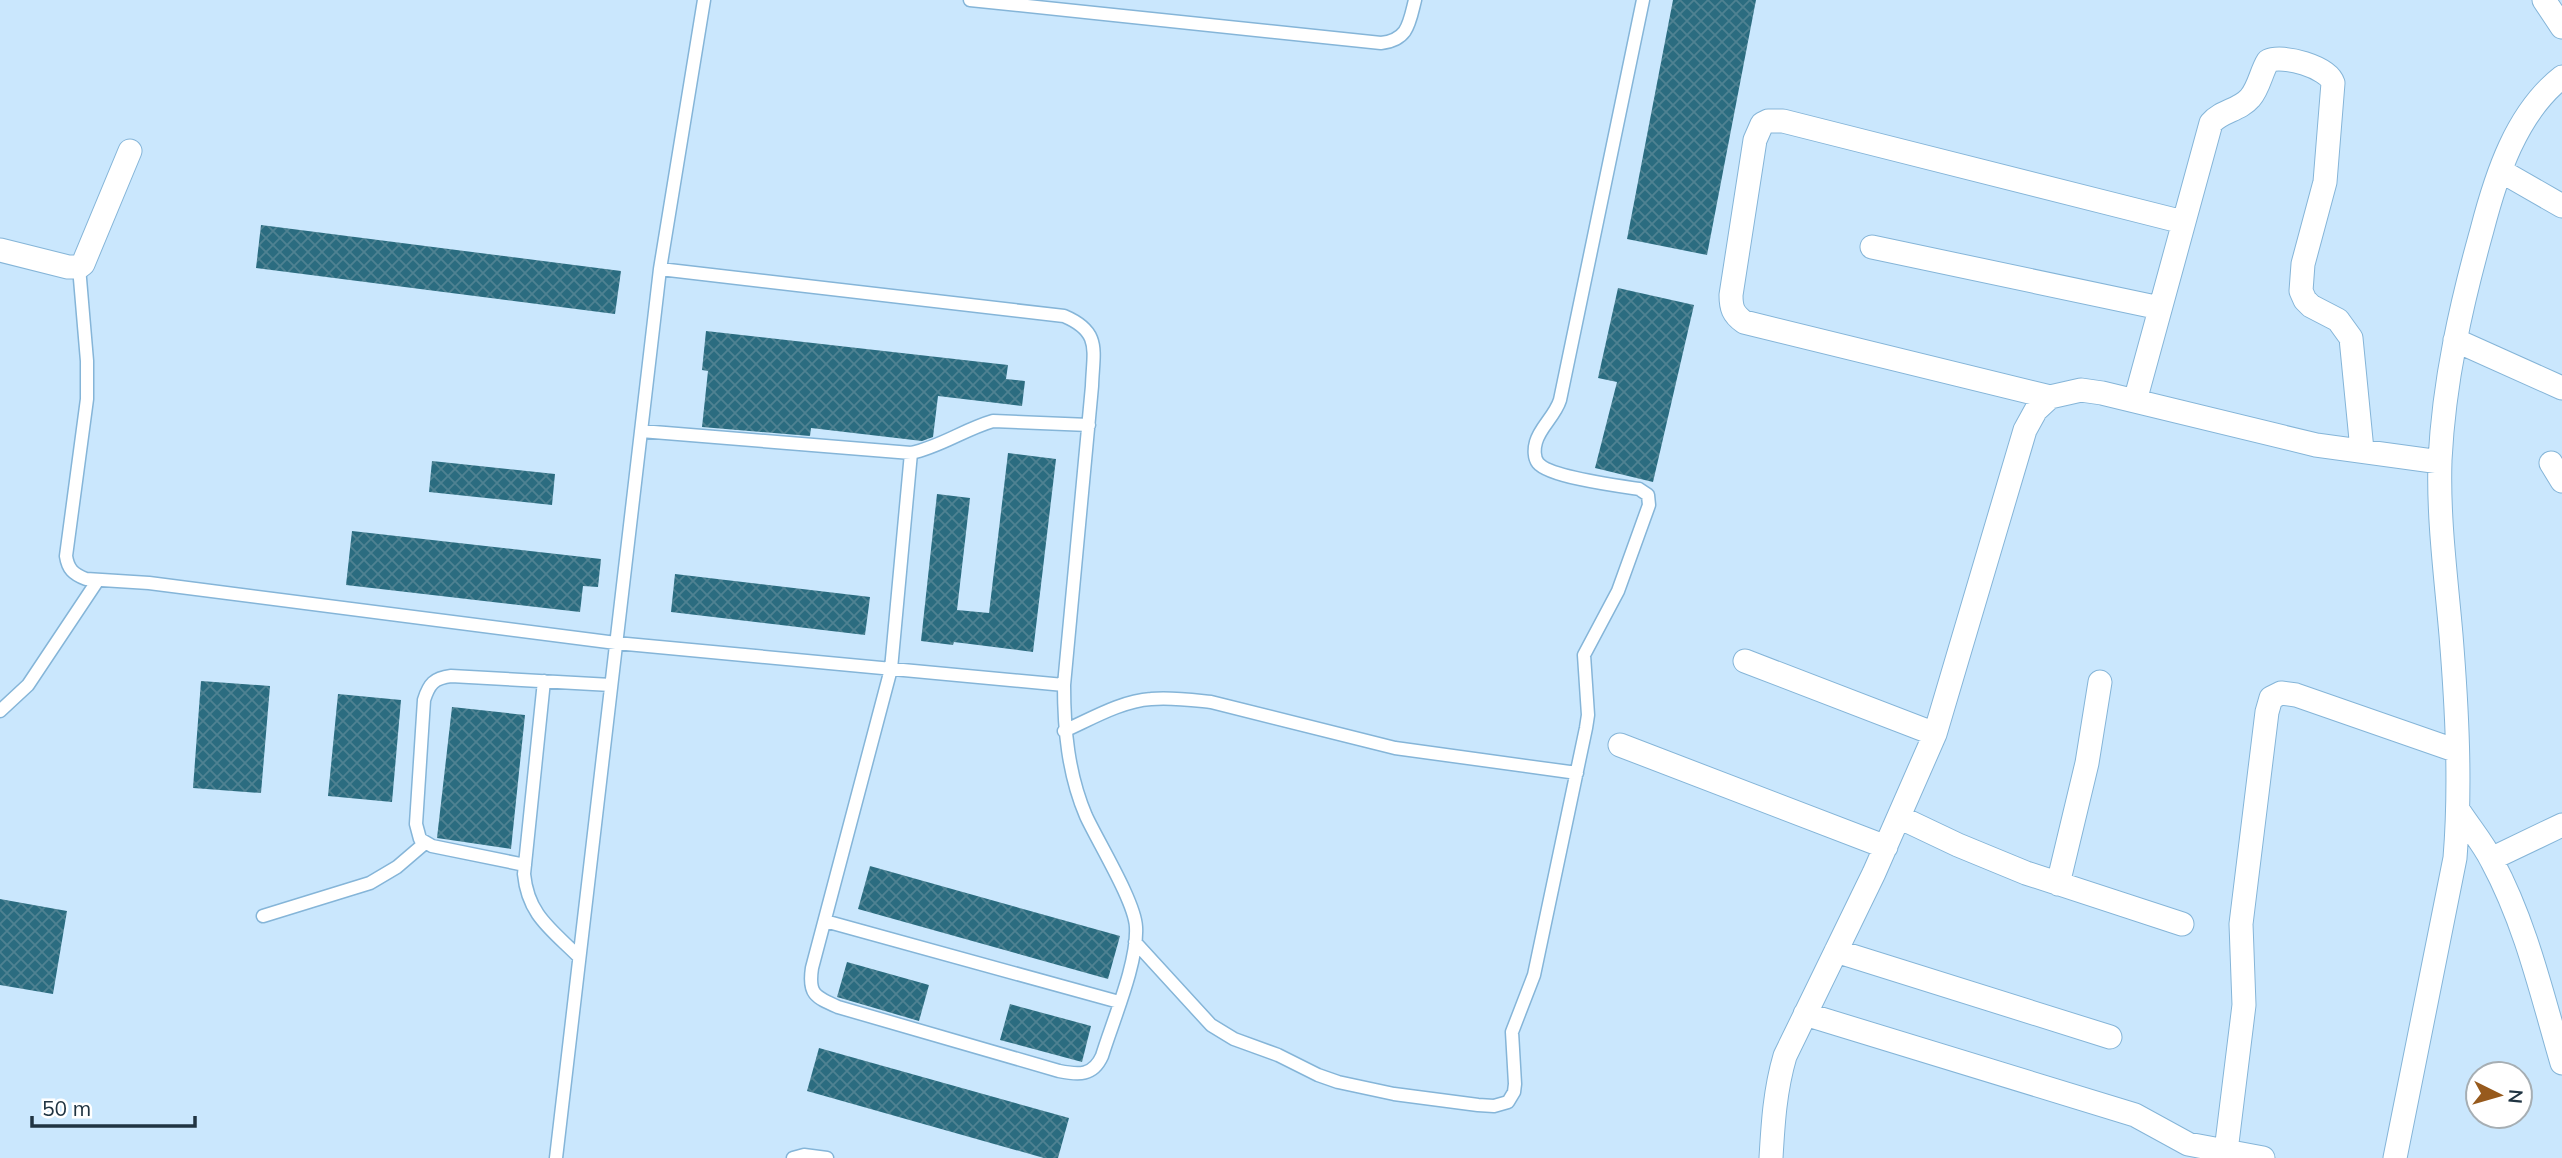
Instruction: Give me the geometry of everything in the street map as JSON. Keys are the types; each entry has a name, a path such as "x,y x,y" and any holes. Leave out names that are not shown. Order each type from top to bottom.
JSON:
{"street":[{"path":"2544,0 2562,27"},
{"path":"2136,401 2211,123 2251,97 2268,61 2281,59 2326,72 2331,78 2334,91 2325,182 2303,264 2301,292 2311,306 2339,320 2351,338 2362,450"},
{"path":"2395,1158 2455,858 2459,811 2453,656 2443,542 2440,462 2445,403 2462,302 2489,203 2513,142 2533,107 2562,77"},
{"path":"2183,222 1783,121 1768,121 1762,124 1755,140 1731,295 1733,312 1744,322 2050,397 2081,390 2136,401 2277,437 2440,462"},
{"path":"0,250 68,267 79,267 87,258 130,151"},
{"path":"2501,171 2562,206"},
{"path":"1872,247 2160,308"},
{"path":"2455,340 2562,388"},
{"path":"1771,1158 1778,1080 1785,1056 1886,847 1935,734 2025,430 2036,410 2050,397"},
{"path":"1745,661 1935,734"},
{"path":"2058,884 2087,763 2100,682"},
{"path":"2227,1151 2244,1005 2241,924 2267,712 2271,698 2281,693 2295,695 2458,751"},
{"path":"1620,745 1886,847"},
{"path":"2459,811 2491,859 2523,934 2562,1063"},
{"path":"1899,817 1958,845 2058,884 2182,924"},
{"path":"2491,859 2562,825"},
{"path":"1836,951 2110,1037"},
{"path":"1805,1014 2135,1115 2188,1144 2263,1158"}],"lane":[{"path":"556,1158 660,269 704,0"},
{"path":"970,0 1381,43 1402,37 1415,0"},
{"path":"1135,942 1211,1025 1234,1039 1278,1055 1318,1076 1406,1096 1478,1105 1494,1106 1508,1102 1514,1092 1512,1032 1534,975 1588,715 1584,655 1618,590 1649,500 1645,492 1639,489 1563,475 1543,467 1535,456 1535,443 1560,400 1643,0"},
{"path":"79,267 87,361 87,399 66,556 70,570 76,575 98,580 149,583 616,643 1064,685"},
{"path":"660,269 1064,316 1087,329 1092,339 1089,425 1064,685 1064,731 1085,814 1132,911 1136,925 1132,960 1098,1065 1084,1074 1059,1071 838,1007 818,999 811,988 810,980 891,669 911,453"},
{"path":"641,431 911,453 929,449 993,421 1089,425"},
{"path":"1,713 29,685 98,580"},
{"path":"525,865 425,843 420,839 416,824 424,700 432,681 451,676 611,685"},
{"path":"544,681 524,874 528,901 536,914 579,957"},
{"path":"1064,731 1128,704 1150,699 1182,699 1211,702 1395,748 1577,773"},
{"path":"263,916 370,883 397,867 425,843"},
{"path":"825,921 1119,1002"},
{"path":"793,1158 804,1155 827,1158"}],"building":[{"path":"1673,0 1756,0 1707,255 1627,239"},
{"path":"261,225 621,271 615,314 256,268"},
{"path":"1618,288 1694,305 1653,482 1595,468 1617,382 1598,378"},
{"path":"706,331 1008,365 1006,379 1025,381 1022,406 938,396 933,437 922,441 811,428 810,436 702,427 708,371 702,370"},
{"path":"1008,453 1056,459 1033,652 954,642 953,645 921,641 937,494 970,498 957,610 989,613"},
{"path":"432,461 555,474 552,505 429,492"},
{"path":"352,531 601,559 598,587 583,586 580,612 346,585"},
{"path":"675,574 870,597 865,635 671,612"},
{"path":"201,681 270,686 261,793 193,788"},
{"path":"338,694 401,700 392,802 328,796"},
{"path":"452,707 525,715 511,849 437,838"},
{"path":"870,866 1120,936 1108,979 858,909"},
{"path":"0,899 67,911 53,994 0,985"},
{"path":"847,962 929,985 919,1021 837,997"},
{"path":"1010,1004 1091,1026 1082,1062 1000,1040"},
{"path":"819,1048 1069,1118 1058,1158 1044,1158 807,1091"}]}
